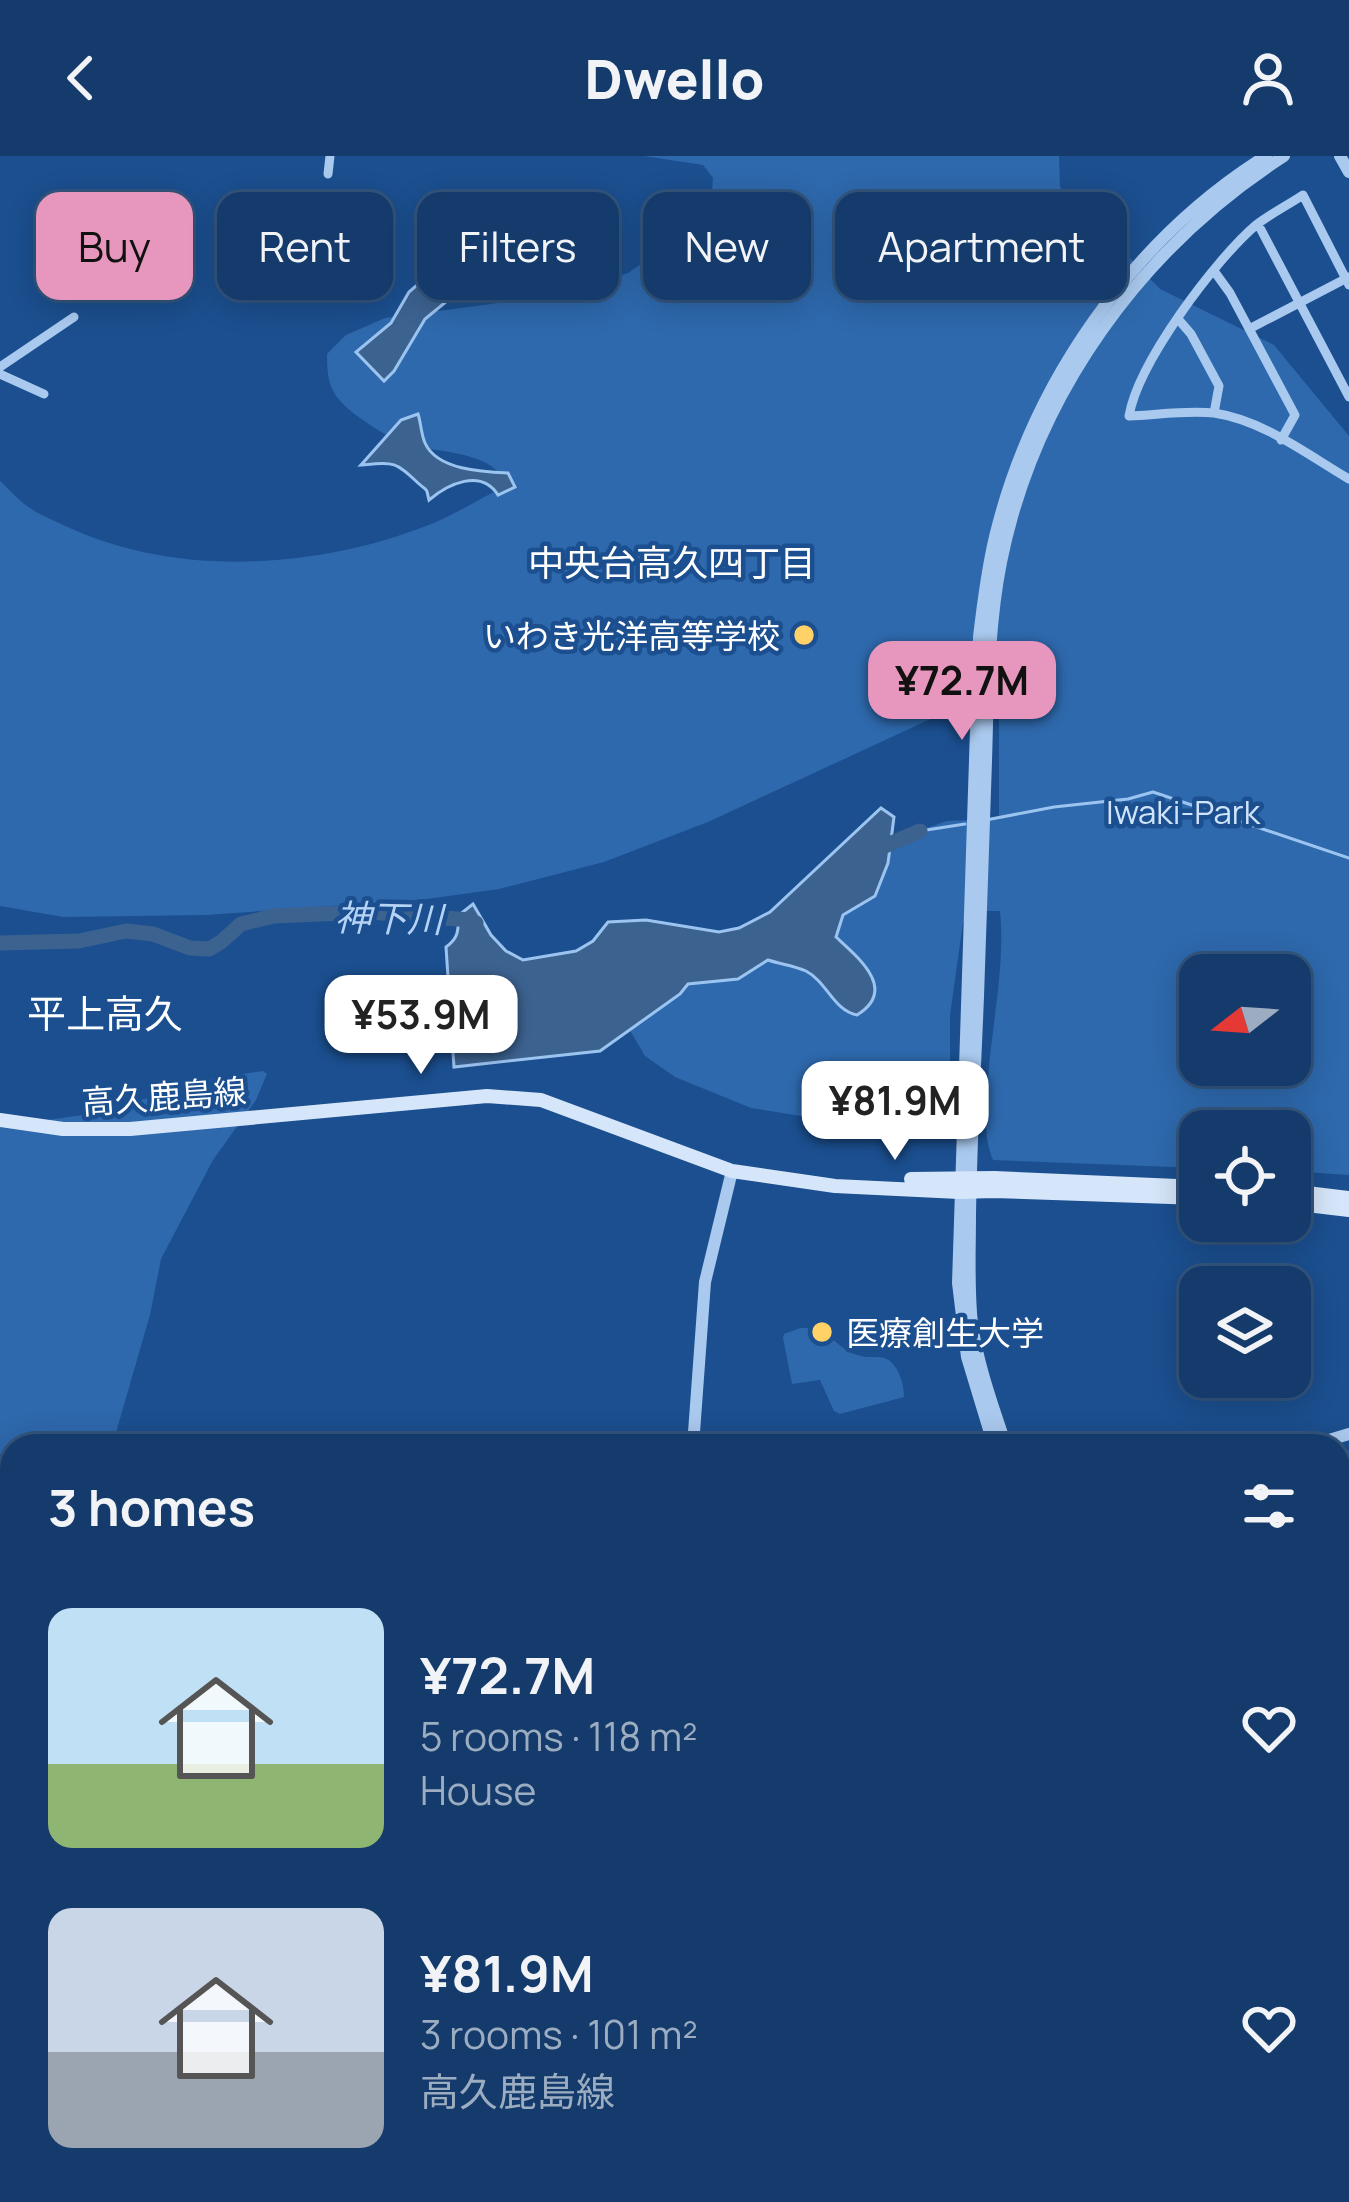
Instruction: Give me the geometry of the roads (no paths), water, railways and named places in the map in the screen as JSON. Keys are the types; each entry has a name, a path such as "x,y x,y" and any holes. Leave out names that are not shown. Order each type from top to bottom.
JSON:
{"main road":[{"name":"高久鹿島線","path":"0,1120 89,1130 519,1097 542,1100 731,1171 823,1183 1179,1187"},
{"name":"高久鹿島線","path":"965,1185 1179,1197"},
{"path":"1311,1194 1349,1198"},
{"path":"1311,1205 1349,1210"}],"street":[{"path":"328,174 330,156"},
{"path":"990,1434 971,1372 958,1282 965,1185 979,637 995,535 1056,382 1115,291 1194,208 1266,156"},
{"path":"1023,467 1080,362 1149,269 1201,218 1283,156"},
{"path":"1340,156 1349,172"},
{"path":"1250,329 1348,280 1304,195 1258,224 1214,271 1140,384 1129,416 1214,413 1253,424 1349,479"},
{"path":"1258,224 1349,398"},
{"path":"1214,271 1295,415 1281,440"},
{"path":"44,394 0,370 74,317"},
{"path":"1178,320 1191,334 1219,386 1214,413"},
{"path":"694,1434 705,1282 731,1171"},
{"path":"965,1185 972,1320 985,1384 1002,1434"}],"waterway":[{"path":"986,820 1153,792 1349,858"},
{"path":"920,831 965,824"},
{"name":"神下川","path":"873,851 920,831"},
{"name":"神下川","path":"0,943 79,941 126,931 209,949 241,924 274,916 369,912 476,923"}],"place":[{"name":"いわき光洋高等学校","path":"804,635"},
{"name":"医療創生大学","path":"822,1332"}],"district":[{"name":"中央台高久四丁目","path":"672,562"},
{"name":"平上高久","path":"105,1013"}],"park label":[{"name":"Iwaki-Park","path":"1183,811"}]}
